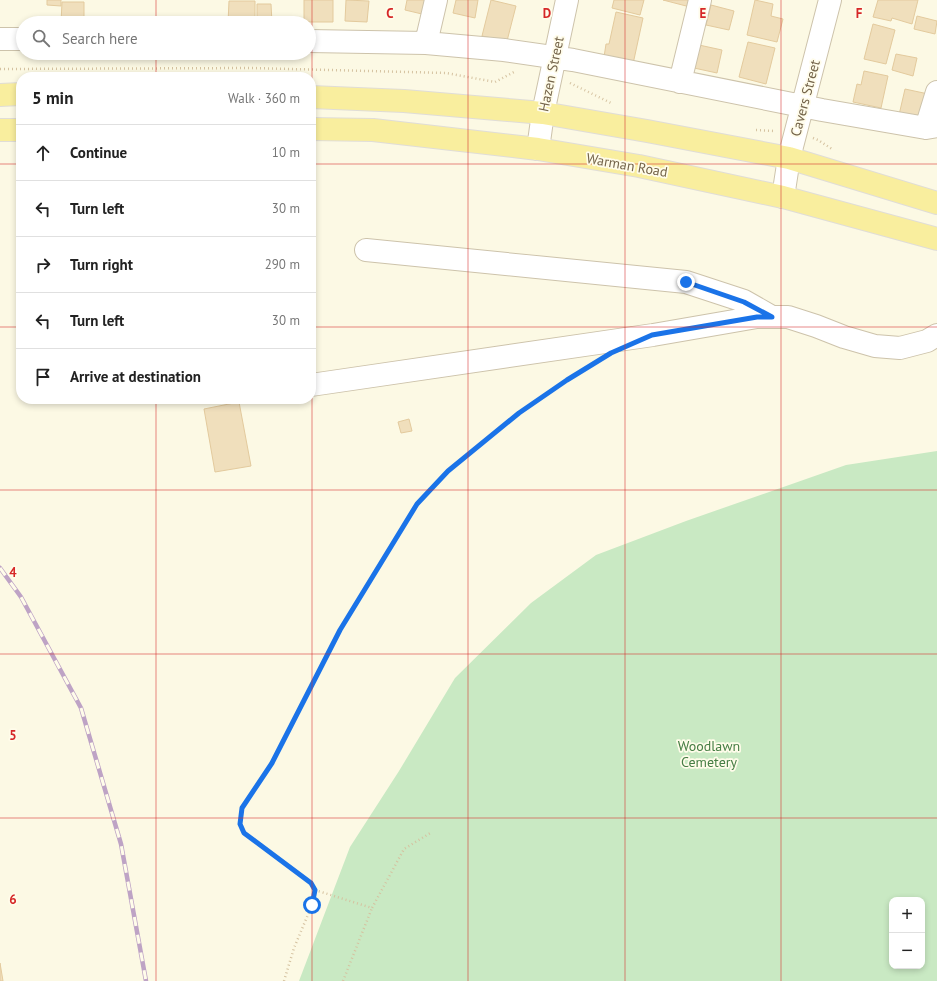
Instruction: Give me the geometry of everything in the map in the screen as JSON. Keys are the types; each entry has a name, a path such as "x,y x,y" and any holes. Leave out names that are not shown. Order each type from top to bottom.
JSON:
{"main road":[{"path":"0,95 16,94"},
{"path":"316,97 404,101 543,113 789,158 937,203"},
{"name":"Warman Road","path":"316,129 373,130 538,149 639,166 783,197 937,239"},
{"path":"0,130 16,130"}],"street":[{"path":"426,43 436,0"},
{"name":"Hazen Street","path":"538,149 543,113 567,0"},
{"path":"680,82 700,0"},
{"name":"Cavers Street","path":"783,197 789,158 830,0"},
{"path":"0,39 16,39"},
{"path":"316,41 426,43 504,50 554,58 803,106 932,127 937,92"},
{"path":"366,250 686,282 744,302 772,317"},
{"path":"316,384 652,335 757,317 788,318 875,346 900,348 927,340 937,334"}],"path":[{"path":"284,981 294,948 312,905 315,890 311,883 244,833 240,824 242,808 272,763 340,630 417,504 448,471 489,437 525,409 592,365"},
{"path":"343,981 372,908 404,849 432,832"},
{"path":"315,890 372,908"}],"green space":[{"name":"Woodlawn Cemetery","path":"937,451 937,981 299,981 350,847 399,771 455,678 531,603 596,555 686,521 846,465"}],"building":[{"path":"47,0 61,0 61,6 47,5"},
{"path":"304,0 333,0 333,22 316,22 316,16 304,16"},
{"path":"346,0 369,1 367,22 345,21"},
{"path":"407,0 426,0 422,14 405,10"},
{"path":"456,0 478,0 475,18 453,13"},
{"path":"491,0 516,6 507,41 482,36"},
{"path":"614,0 644,0 640,15 612,8"},
{"path":"663,0 692,0 690,7"},
{"path":"755,0 773,4 771,16 783,19 777,42 747,35"},
{"path":"878,0 918,0 912,24 892,18 891,21 873,17"},
{"path":"229,1 255,1 255,16 228,16"},
{"path":"62,2 84,2 84,16 61,16"},
{"path":"257,4 271,4 272,16 257,16"},
{"path":"711,5 734,11 729,30 706,25"},
{"path":"616,12 643,18 633,64 604,57 606,44 609,44"},
{"path":"917,16 937,21 935,34 914,29"},
{"path":"873,24 895,30 886,64 864,59"},
{"path":"748,42 775,48 766,84 739,77"},
{"path":"699,45 722,50 717,73 694,68"},
{"path":"896,54 917,58 913,76 892,70"},
{"path":"864,71 888,76 881,108 853,102 857,84 861,85"},
{"path":"905,89 933,95 927,121 899,115"},
{"path":"229,404 239,404 251,466 215,472 204,409"},
{"path":"409,419 412,431 401,433 398,422"},
{"path":"0,963 3,981 0,981"}],"railway":[{"path":"0,568 21,597 81,708 121,844 146,981"}],"route":[{"path":"312,905 315,890 311,883 244,833 240,824 242,808 272,763 340,630 385,554 417,504 448,471 519,413 567,380 611,353 652,335 710,324 757,317 772,317 744,302 686,282"}]}
